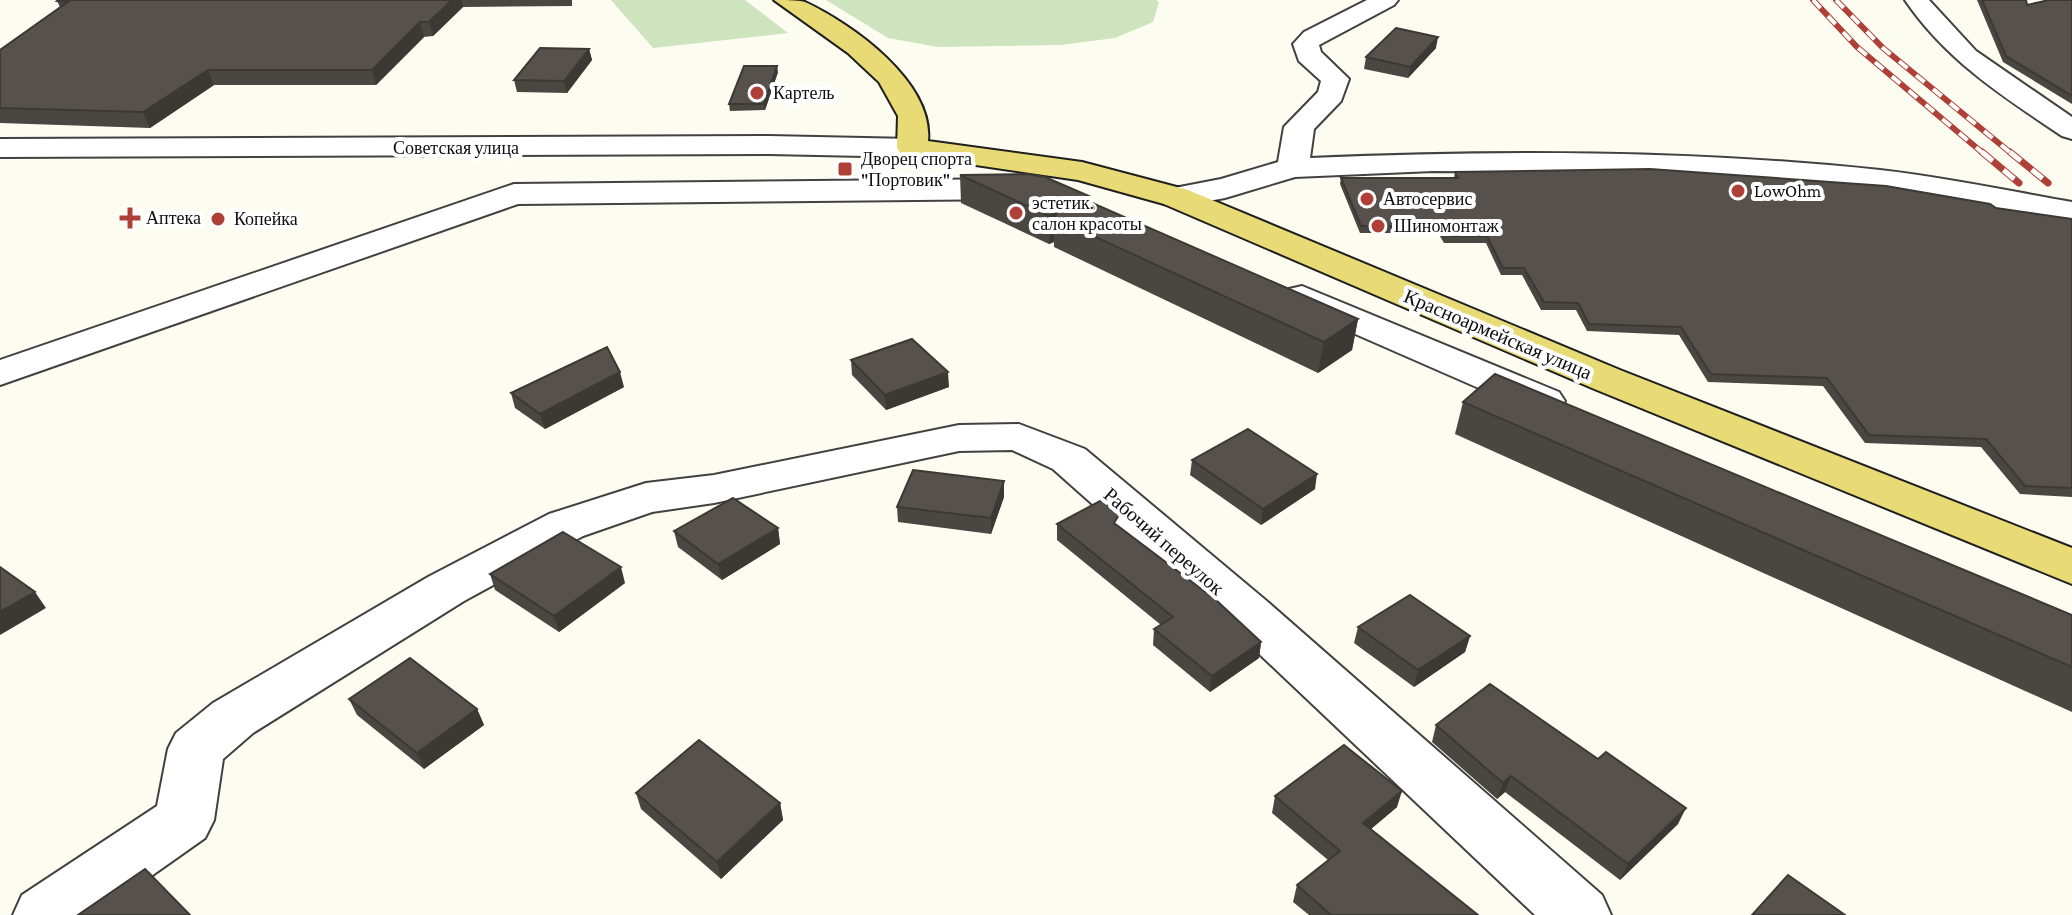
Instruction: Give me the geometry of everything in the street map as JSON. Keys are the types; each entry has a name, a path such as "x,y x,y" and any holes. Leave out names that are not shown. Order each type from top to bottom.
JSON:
{"main road":[{"path":"786,0 880,66 912,113 912,148"},
{"name":"Красноармейская улица","path":"912,148 1026,161 1082,171 1131,182 1176,197 1478,325 2072,567"}],"street":[{"path":"1293,168 1299,127 1331,95 1335,79 1308,55 1306,44 1313,37 1386,0"},
{"path":"1917,0 1933,27 2005,88 2072,130"},
{"name":"Советская улица","path":"0,148 769,145 912,148"},
{"path":"1176,197 1225,188 1293,168 1433,162 1741,168 1883,180 2072,212"},
{"path":"0,373 514,194 1040,189 1059,192 1106,211"},
{"path":"1278,286 1580,416"},
{"path":"1435,355 1478,325"},
{"name":"Рабочий переулок","path":"45,915 184,820 196,749 233,718 446,589 566,525 646,498 714,489 959,438 1019,437 1069,459 1251,616 1579,915"}],"green space":[{"path":"611,0 745,0 788,33 653,48"},
{"path":"826,0 1159,2 1153,22 1115,38 1060,45 938,47 888,38"}],"building":[{"path":"58,0 452,0 429,22 420,22 372,70 208,70 143,112 0,108 0,50 69,1"},
{"path":"1982,0 2026,0 2027,5 2049,0 2072,0 2072,96 2006,56"},
{"path":"1396,28 1438,37 1410,67 1366,57"},
{"path":"540,48 589,49 564,81 514,80"},
{"path":"744,66 777,66 764,104 729,104"},
{"path":"1650,169 1886,186 1990,204 1996,208 2072,219 2072,488 2025,486 1986,439 1869,435 1827,378 1711,374 1681,327 1589,324 1578,303 1544,302 1524,268 1503,268 1487,236 1445,236 1440,226 1361,226 1341,178 1458,178 1455,172"},
{"path":"1027,174 1045,177 1089,196 1083,199 1358,319 1324,342 1054,218 1058,211 1049,216 960,175"},
{"path":"912,339 948,372 885,395 851,360"},
{"path":"607,347 620,372 540,414 511,393"},
{"path":"1495,374 2072,615 2072,667 1463,402"},
{"path":"1248,429 1317,474 1263,509 1192,460"},
{"path":"913,470 1004,481 991,518 897,507"},
{"path":"733,498 778,528 718,564 674,531"},
{"path":"1102,500 1119,515 1114,523 1216,600 1261,642 1212,676 1154,629 1173,617 1057,524"},
{"path":"563,532 621,567 554,616 490,574"},
{"path":"0,567 35,592 0,612"},
{"path":"1410,595 1470,636 1418,670 1358,627"},
{"path":"410,658 477,709 417,753 349,699"},
{"path":"1490,684 1598,759 1606,752 1686,808 1628,864 1511,776 1503,783 1436,725"},
{"path":"699,740 780,803 717,862 636,793"},
{"path":"1344,745 1402,791 1363,823 1478,915 1331,915 1297,885 1340,851 1275,796"},
{"path":"145,869 190,915 78,915"},
{"path":"1788,875 1845,915 1752,915"}],"railway":[{"path":"1813,0 1857,47 1984,154"},
{"path":"1836,0 1883,48 2012,154"},
{"path":"1982,152 2019,183"},
{"path":"2010,152 2048,183"}],"place":[{"name":"Картель","path":"757,93"},
{"name":"Дворец спорта \"Портовик\"","path":"845,169"},
{"name":"LowOhm","path":"1738,191"},
{"name":"Автосервис","path":"1367,199"},
{"name":"эстетик. салон красоты","path":"1016,213"},
{"name":"Аптека","path":"130,218"},
{"name":"Копейка","path":"218,219"},
{"name":"Шиномонтаж","path":"1378,226"}]}
